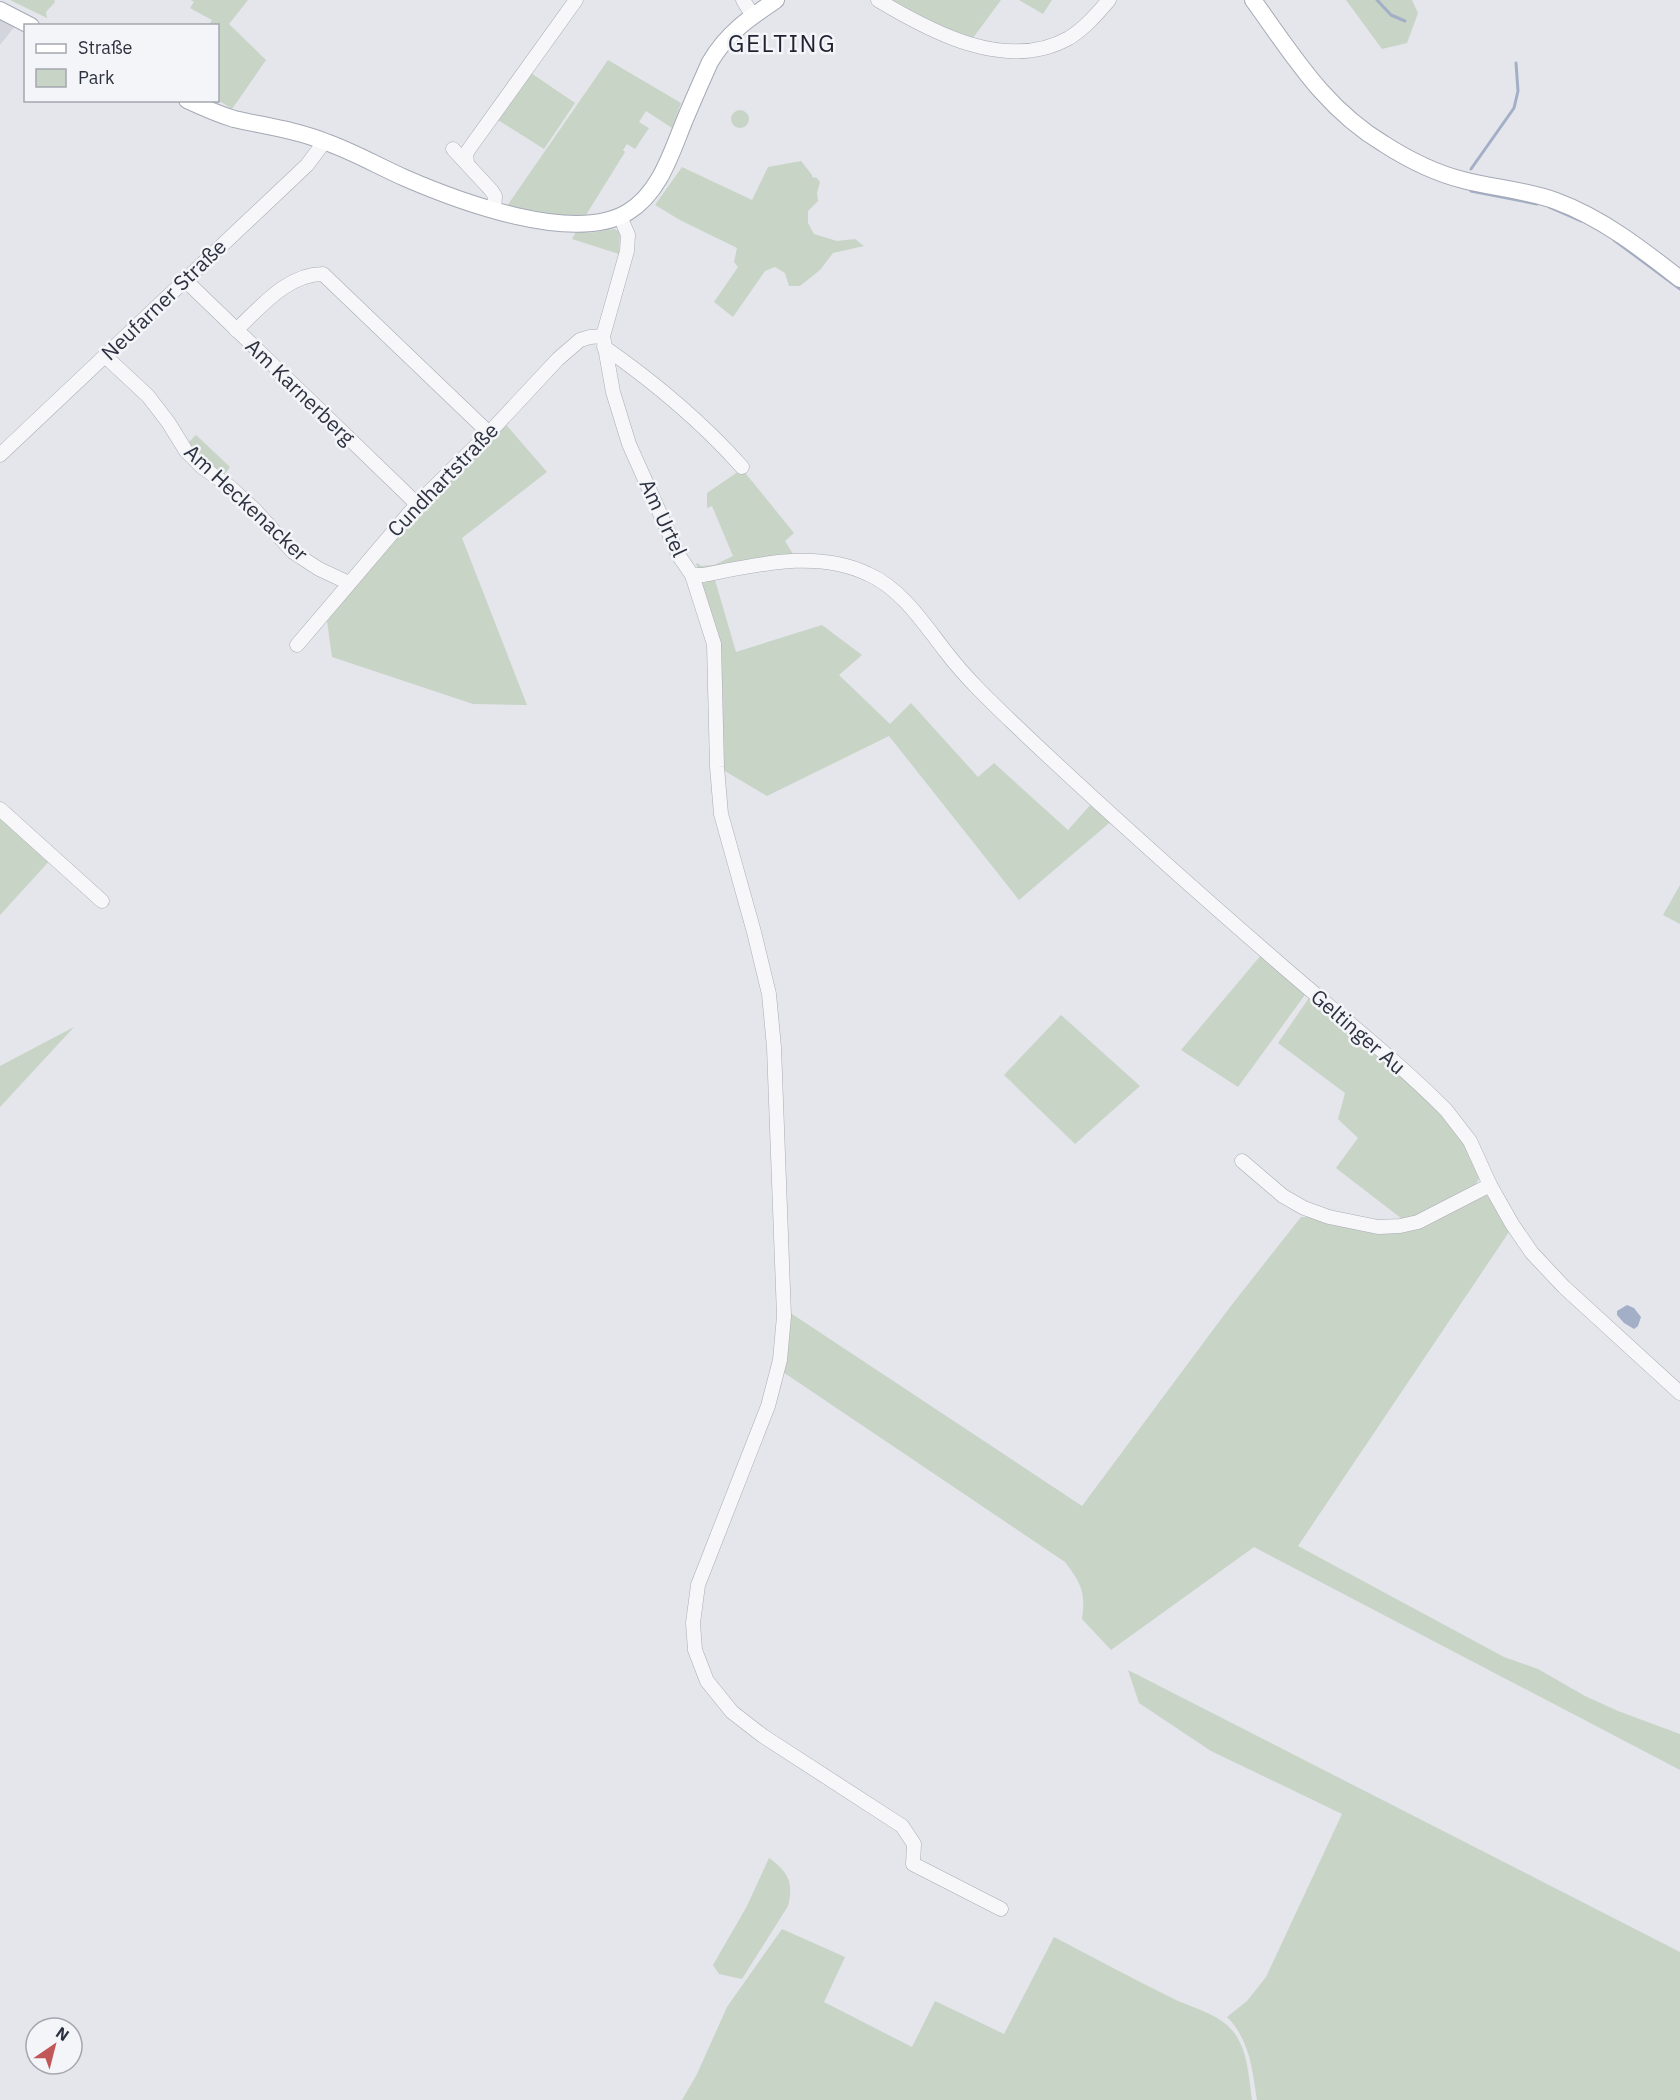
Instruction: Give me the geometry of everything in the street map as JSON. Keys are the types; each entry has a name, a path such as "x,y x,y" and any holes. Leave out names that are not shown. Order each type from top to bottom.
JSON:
{"main road":[{"path":"192,102 233,118 325,141 363,156 401,177 435,191 494,210 567,224 595,222 620,216 636,206 654,186 662,174 710,62 726,38 776,0"},
{"path":"1253,0 1315,86 1356,125 1383,144 1428,168 1462,180 1517,190 1557,201 1594,218 1680,279"},
{"path":"0,10 27,24"}],"street":[{"path":"467,163 466,154 469,149 576,0"},
{"path":"743,0 753,16"},
{"path":"878,0 924,27 963,43 989,48 1029,50 1053,45 1068,38 1082,28 1109,0"},
{"name":"Neufarner Straße","path":"0,455 307,165 325,141"},
{"path":"453,148 495,196 494,210"},
{"name":"Am Urtel","path":"620,216 628,235 627,251 604,342 613,392 629,444 679,556 692,574 703,575 798,560 840,564 867,573 899,596 994,704"},
{"path":"236,330 275,294 297,279 311,274 323,274 489,433"},
{"name":"Am Karnerberg","path":"184,279 417,504"},
{"name":"Cundhartstraße","path":"297,645 417,504 489,433 558,359 580,340 590,337 604,342"},
{"path":"604,342 708,430 742,467"},
{"name":"Am Heckenacker","path":"105,356 148,396 186,451 255,510 293,552 319,569 349,583"},
{"path":"692,574 714,644 717,767 721,814 769,994 774,1047 784,1316 780,1360 768,1406 698,1585 693,1623 695,1650 707,1681 732,1712 763,1736 902,1826 914,1844 914,1864 1001,1909"},
{"name":"Geltinger Au","path":"994,704 1228,920 1446,1110 1465,1134 1512,1224 1539,1261 1680,1393"},
{"path":"0,809 102,901"},
{"path":"1242,1161 1283,1196 1304,1208 1329,1217 1378,1227 1419,1222 1490,1185"}],"shaded area":[{"path":"0,18 15,26 0,45"}],"green space":[{"path":"10,0 54,0 55,2 46,12 47,18"},
{"path":"191,0 248,0 229,24 266,60 232,109 219,101 219,24 210,24 212,20 190,8 194,2"},
{"path":"887,0 1001,0 970,42"},
{"path":"1019,0 1052,0 1043,14"},
{"path":"1346,0 1412,0 1418,13 1407,43 1382,49"},
{"path":"608,60 681,103 672,128 646,111 639,122 649,128 635,149 627,144 623,150 625,152 586,215 561,215 507,206"},
{"path":"531,73 575,103 544,149 498,120"},
{"path":"740,110 746,113 749,119 746,125 740,128 734,125 731,119 734,113"},
{"path":"801,161 812,177 817,178 820,182 817,193 818,201 808,211 808,223 814,234 837,241 855,239 864,246 833,253 820,270 800,286 789,286 785,273 775,267 765,271 733,317 714,302 738,267 734,262 737,248 655,205 682,167 752,200 768,167"},
{"path":"615,229 620,232 619,254 572,239 576,232 588,233"},
{"path":"501,419 547,472 462,538 527,705 473,704 332,657 327,621 351,585"},
{"path":"196,435 230,467 222,477 187,444"},
{"path":"742,469 794,533 785,541 793,554 792,557 711,570 698,568 697,563 701,566 714,565 733,556 712,506 707,508 707,493"},
{"path":"715,580 736,652 822,625 862,655 839,675 890,724 911,703 978,777 994,763 1068,830 1092,803 1114,819 1019,900 889,736 767,796 718,767 719,726 699,586 706,581"},
{"path":"0,812 52,858 0,915"},
{"path":"1680,885 1680,924 1663,915"},
{"path":"1262,954 1307,992 1238,1087 1181,1050"},
{"path":"1311,995 1453,1121 1480,1177 1473,1188 1406,1222 1336,1168 1358,1138 1338,1119 1345,1093 1278,1043"},
{"path":"1061,1015 1140,1086 1075,1144 1004,1075"},
{"path":"74,1027 0,1107 0,1066"},
{"path":"1482,1194 1492,1198 1511,1229 1298,1546 1504,1657 1538,1669 1585,1696 1618,1711 1680,1734 1680,1770 1254,1547 1111,1650 1082,1619 1081,1588 1065,1562 780,1370 786,1310 1082,1506 1230,1307 1301,1217 1315,1217 1374,1230"},
{"path":"1128,1670 1680,1952 1680,2100 1257,2100 1249,2056 1241,2035 1227,2017 1247,2001 1266,1977 1342,1814 1211,1751 1139,1703"},
{"path":"769,1858 781,1868 788,1878 790,1898 788,1906 742,1979 719,1974 713,1965 747,1906"},
{"path":"782,1929 845,1957 824,2002 912,2047 935,2001 1004,2034 1054,1937 1176,2000 1208,2013 1230,2027 1243,2049 1252,2100 682,2100 697,2074 727,2007"}],"water":[{"path":"1627,1305 1634,1308 1641,1317 1638,1326 1634,1329 1617,1315 1617,1311"}],"waterway":[{"path":"1377,0 1391,15 1405,21"},
{"path":"1471,169 1514,108 1518,91 1516,63"},
{"path":"1471,191 1537,204"},
{"path":"1549,207 1581,221"},
{"path":"1614,240 1680,289"}],"district":[{"name":"GELTING","path":"782,44"}]}
